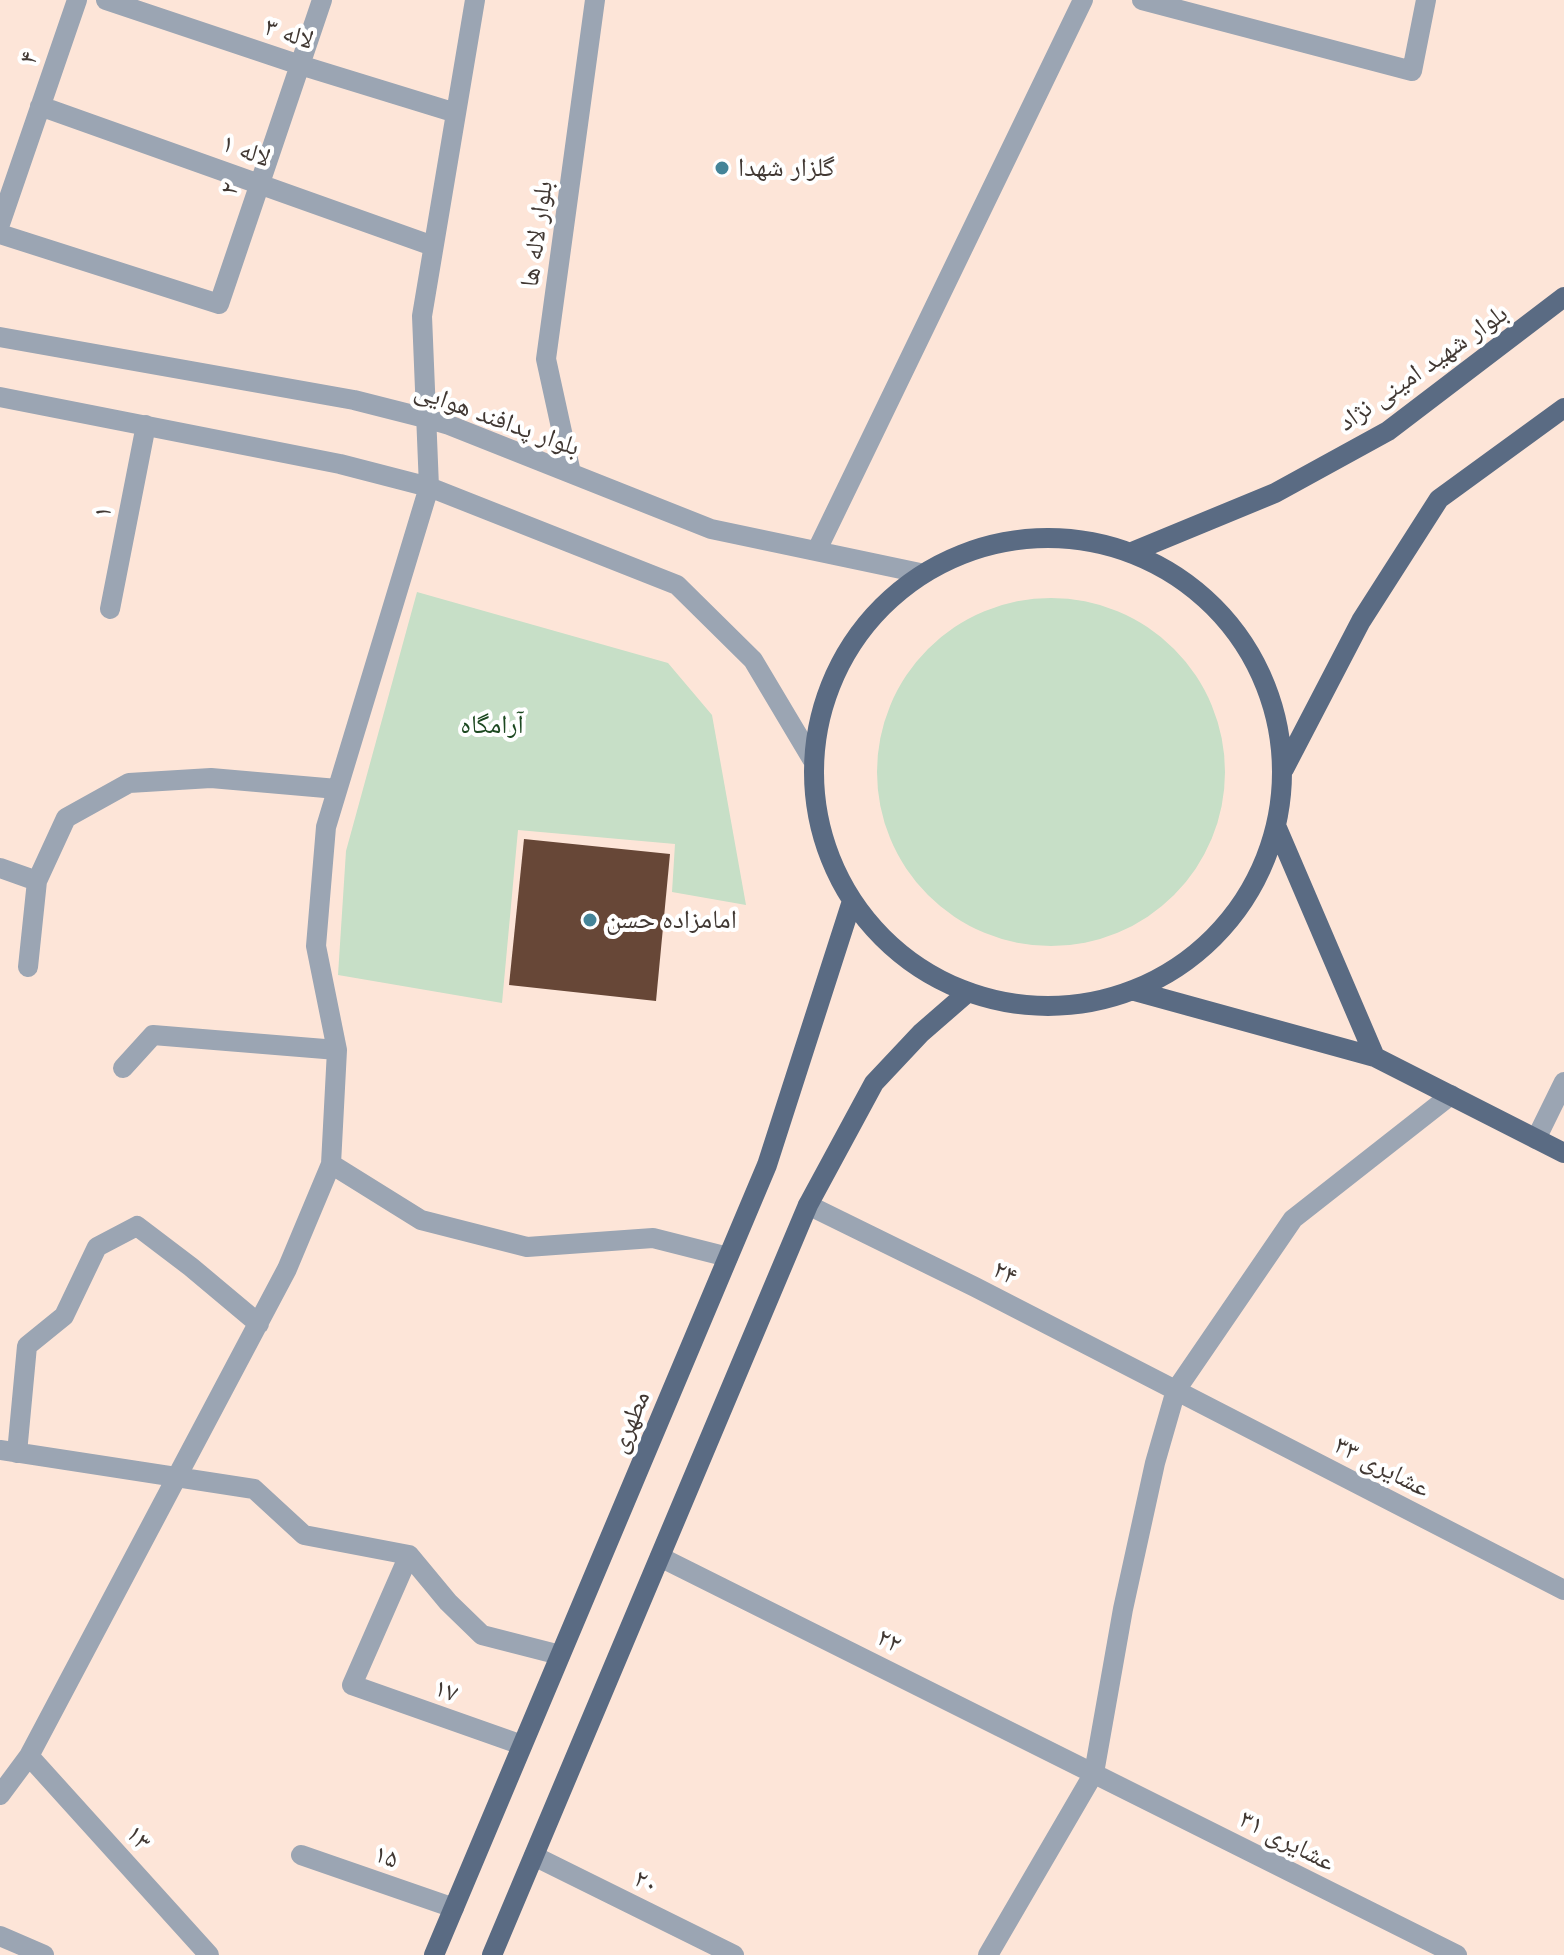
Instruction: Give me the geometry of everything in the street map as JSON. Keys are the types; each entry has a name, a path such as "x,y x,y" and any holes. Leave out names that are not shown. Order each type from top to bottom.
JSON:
{"main road":[{"name":"بلوار شهید امینی نژاد","path":"1132,552 1275,493 1388,431 1564,297"},
{"path":"1284,769 1361,621 1439,499 1564,408"},
{"path":"1060,536 1132,552 1193,586 1241,637 1272,700 1284,769 1277,828 1257,881 1226,927 1184,965 1135,991 1080,1005 1023,1006 967,993 922,970 883,940 852,901 820,833 812,759 827,687 865,623 920,573 972,546 1060,536"},
{"path":"1277,828 1375,1057"},
{"name":"مطهری","path":"434,1955 767,1165 852,901"},
{"path":"1135,991 1375,1057 1564,1153"},
{"path":"492,1955 808,1205 874,1083 921,1033 967,993"}],"street":[{"name":"۴","path":"0,224 77,0"},
{"name":"لاله ۳","path":"106,0 456,113"},
{"name":"۲","path":"0,234 219,304 322,0"},
{"path":"0,1795 29,1756 259,1324 287,1269 331,1164 337,1050 316,946 326,827 429,487 422,316 475,0"},
{"name":"بلوار لاله ها","path":"571,473 546,359 595,0"},
{"path":"817,550 1083,0"},
{"path":"1142,0 1412,71 1426,0"},
{"name":"لاله ۱","path":"40,106 433,246"},
{"name":"بلوار پدافند هوایی","path":"0,337 354,400 425,418 711,529 920,573"},
{"path":"0,397 340,464 429,487 677,585 753,660 812,759"},
{"name":"۱","path":"110,609 146,425"},
{"path":"28,967 37,881 66,818 129,783 211,778 337,789"},
{"path":"0,868 37,881"},
{"path":"123,1068 153,1035 337,1050"},
{"path":"1536,1139 1564,1082"},
{"path":"988,1955 1094,1773 1123,1609 1155,1463 1176,1390 1293,1219 1451,1095"},
{"path":"331,1164 421,1220 527,1247 653,1238 728,1257"},
{"name":"۲۴","path":"808,1205 1176,1390"},
{"path":"259,1324 137,1226 97,1247 64,1316 27,1346 8,1451 254,1489 304,1535 409,1555 448,1602 482,1635 560,1655"},
{"name":"عشایری ۳۳","path":"1176,1390 1564,1590"},
{"name":"۱۷","path":"409,1555 352,1685 522,1745"},
{"name":"۲۲","path":"660,1557 1094,1773"},
{"name":"۱۳","path":"29,1756 209,1955"},
{"name":"عشایری ۳۱","path":"1094,1773 1457,1955"},
{"name":"۱۵","path":"301,1855 454,1908"},
{"name":"۲۰","path":"534,1856 734,1955"},
{"path":"0,1936 44,1955"}],"green space":[{"name":"آرامگاه","path":"417,592 668,663 712,715 746,905 672,892 675,844 518,830 502,1003 338,975 346,851"},
{"path":"1051,598 1085,602 1118,611 1148,627 1174,649 1196,675 1212,705 1221,738 1225,772 1221,806 1212,839 1196,869 1174,895 1148,917 1118,933 1085,942 1051,946 1017,942 984,933 954,917 928,895 906,869 890,839 881,806 877,772 881,738 890,705 906,675 928,649 954,627 984,611 1017,602"}],"building":[{"name":"امامزاده حسن","path":"524,839 670,854 656,1001 509,985"}],"place":[{"name":"گلزار شهدا","path":"722,168"},
{"name":"امامزاده حسن","path":"590,920"}]}
